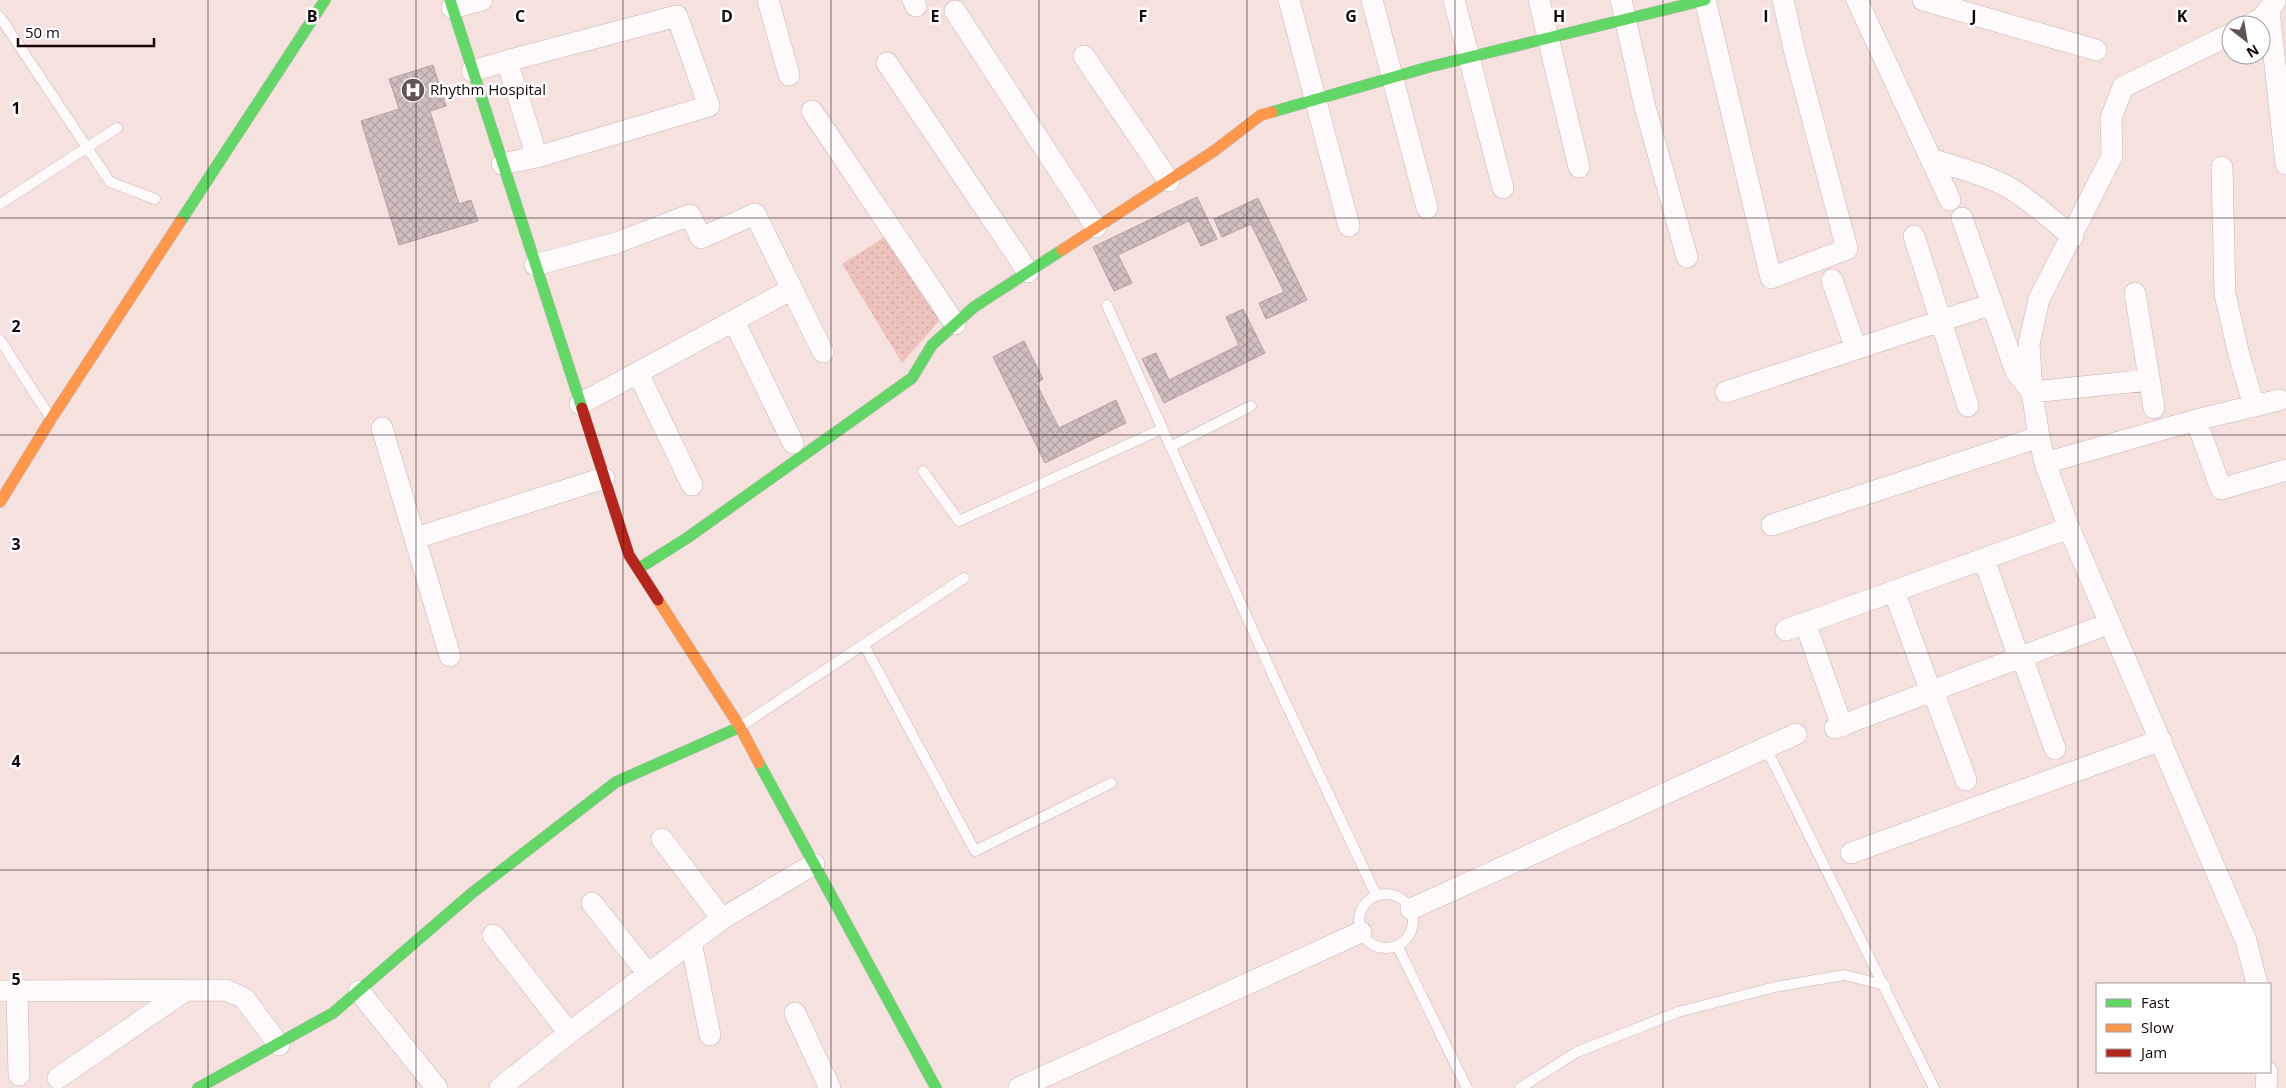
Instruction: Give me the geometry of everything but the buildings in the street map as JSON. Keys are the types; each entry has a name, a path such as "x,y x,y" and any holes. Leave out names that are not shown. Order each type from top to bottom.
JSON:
{"street":[{"path":"0,502 51,419 324,0"},
{"path":"482,0 451,4 629,555 740,727 936,1088"},
{"path":"768,0 789,75"},
{"path":"1289,0 1349,226"},
{"path":"1372,0 1427,208"},
{"path":"1454,0 1503,188"},
{"path":"1538,0 1580,167"},
{"path":"638,569 687,538 912,378 932,345 974,307 1214,151 1261,115 1392,78 1548,39 1623,10 1705,0 1771,278 1847,249 1794,53 1783,0"},
{"path":"1857,0 1950,200"},
{"path":"1923,0 2096,50"},
{"path":"2265,15 2273,5"},
{"path":"2273,5 2286,164"},
{"path":"955,10 1096,227"},
{"path":"1623,10 1645,107 1687,257"},
{"path":"472,71 677,16 709,106 537,157 502,164"},
{"path":"2221,39 2123,87 2111,118 2112,156 2039,299 2029,344 2032,392 2038,437 2045,463 2069,528 2246,940 2257,983"},
{"path":"1084,56 1169,180"},
{"path":"507,61 537,157"},
{"path":"888,63 1028,272"},
{"path":"812,111 955,324"},
{"path":"1931,159 1985,177 2008,187 2041,209 2072,236"},
{"path":"2222,167 2225,294 2239,355 2254,406"},
{"path":"535,265 616,243 690,215 702,238 755,214 823,352"},
{"path":"1962,218 2016,372 2032,392"},
{"path":"1914,236 1968,406"},
{"path":"1832,280 1856,349"},
{"path":"580,404 792,290"},
{"path":"2134,293 2154,408"},
{"path":"1726,392 1992,304"},
{"path":"734,321 793,443"},
{"path":"638,372 692,485"},
{"path":"2032,392 2149,380"},
{"path":"2045,463 2196,420 2279,400"},
{"path":"2196,420 2222,490 2286,470"},
{"path":"382,428 450,656"},
{"path":"1772,525 2038,437"},
{"path":"416,538 604,478"},
{"path":"2069,528 1795,627 1839,727 2110,623"},
{"path":"1984,559 2056,749"},
{"path":"1894,591 1966,780"},
{"path":"198,1088 333,1014 472,893 616,782 740,727"},
{"path":"1411,909 1796,734"},
{"path":"1851,853 2161,740"},
{"path":"662,840 722,919"},
{"path":"500,1088 569,1033 722,919 814,864"},
{"path":"592,904 648,974"},
{"path":"1019,1088 1361,932"},
{"path":"493,935 569,1033"},
{"path":"691,942 710,1035"},
{"path":"58,1078 186,990"},
{"path":"19,1075 9,991 226,990 244,998 279,1045"},
{"path":"359,991 437,1088"},
{"path":"795,1013 830,1088"},
{"path":"2266,1088 2267,1073"}],"lane":[{"path":"0,17 110,182 155,199"},
{"path":"0,204 117,128"},
{"path":"1107,305 1285,702 1376,895"},
{"path":"0,340 51,419"},
{"path":"1170,447 1251,406"},
{"path":"923,471 960,521 1162,429"},
{"path":"0,475 12,482"},
{"path":"740,727 964,578"},
{"path":"864,644 975,851 1111,782"},
{"path":"1766,748 1812,846 1885,985 1934,1088"},
{"path":"1389,893 1398,896 1411,909 1413,926 1404,941 1398,945 1389,948 1372,945 1361,932 1360,913 1364,904 1376,895 1389,893"},
{"path":"1398,945 1467,1088"},
{"path":"1520,1088 1577,1052 1678,1012 1775,987 1844,975 1885,985"}],"shaded area":[{"path":"885,237 940,320 902,363 842,264"}],"traffic: fast":[{"path":"180,222 325,0"},
{"path":"450,0 582,408"},
{"path":"1272,112 1429,67 1705,0"},
{"path":"638,569 687,538 912,378 932,345 974,307 1062,250"},
{"path":"198,1088 333,1013 472,893 616,782 740,727"},
{"path":"759,763 936,1088"}],"traffic: slow":[{"path":"1062,250 1214,151 1261,115 1272,112"},
{"path":"0,502 51,419 180,222"},
{"path":"658,600 740,727 759,763"}],"traffic: jam":[{"path":"582,408 629,555 658,600"}],"place":[{"name":"Rhythm Hospital","path":"413,90"}]}
